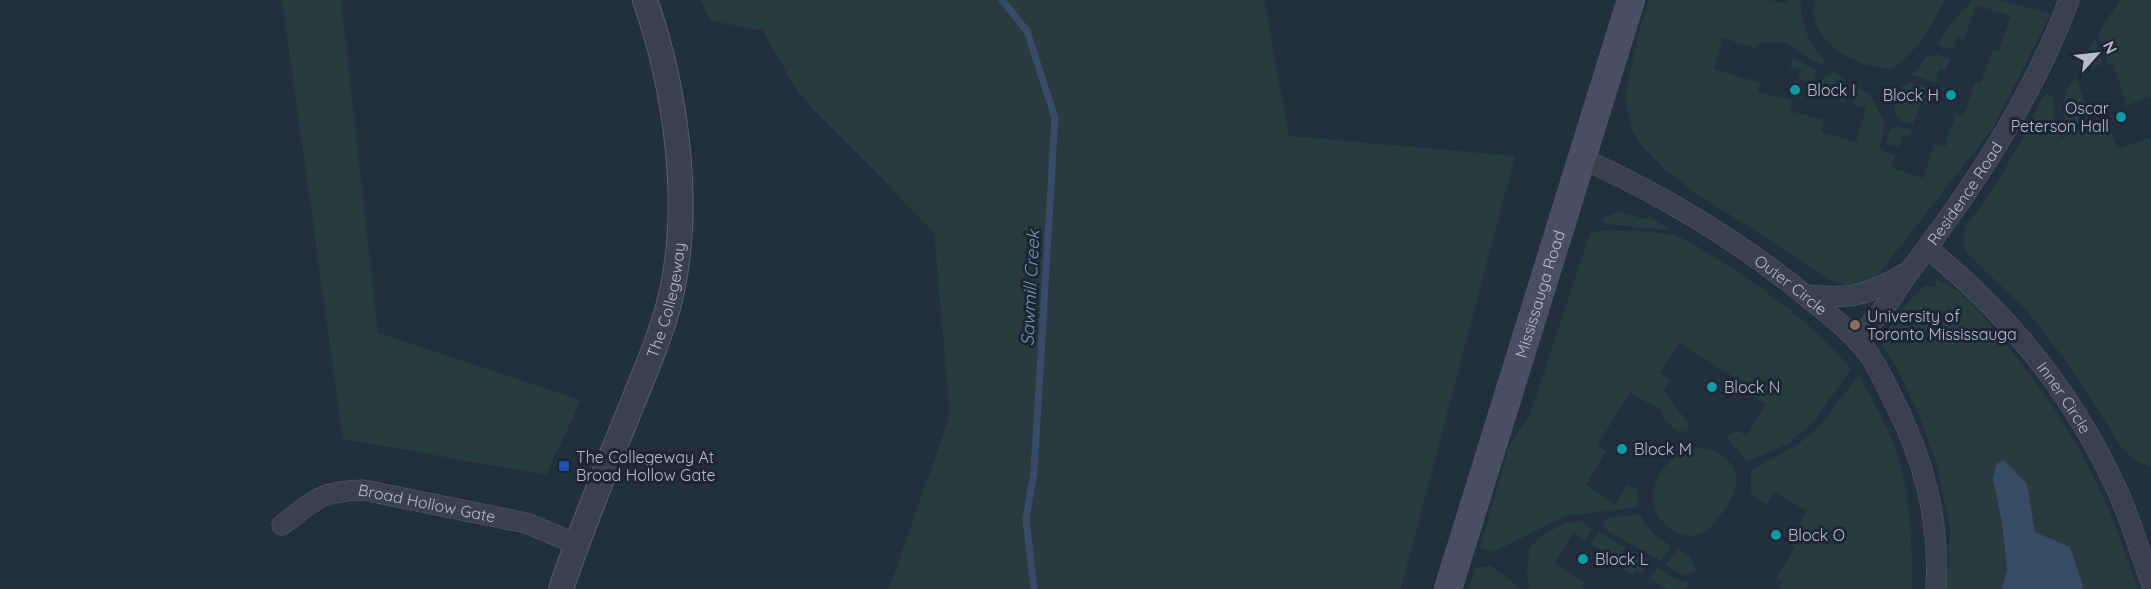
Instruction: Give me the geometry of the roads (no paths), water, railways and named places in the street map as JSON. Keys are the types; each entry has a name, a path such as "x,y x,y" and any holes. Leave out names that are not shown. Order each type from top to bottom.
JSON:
{"main road":[{"name":"Mississauga Road","path":"1448,589 1631,0"}],"street":[{"name":"The Collegeway","path":"561,589 659,336 673,286 681,223 677,135 662,50 645,0"},
{"name":"Residence Road","path":"1857,341 1890,300 1993,153 2044,58 2069,0"},
{"name":"Outer Circle","path":"1581,158 1651,193 1742,247 1834,318 1868,353 1903,418 1921,464 1934,518 1936,589"},
{"name":"Inner Circle","path":"1927,248 1979,292 2023,339 2081,421 2118,492 2151,582"},
{"path":"1804,295 1854,297 1871,292 1910,270"},
{"name":"Broad Hollow Gate","path":"282,525 317,498 337,491 363,490 525,523 577,544"}],"water":[{"path":"2004,460 2027,484 2035,532 2070,547 2083,586 2081,589 2002,589 2007,570 2002,523 1993,479 1996,464"}],"waterway":[{"name":"Sawmill Creek","path":"1002,0 1027,31 1055,118 1034,472 1026,519 1034,589"}],"place":[{"name":"Block I","path":"1795,90"},
{"name":"Block H","path":"1951,95"},
{"name":"Oscar Peterson Hall","path":"2121,117"},
{"name":"University of Toronto Mississauga","path":"1855,325"},
{"name":"Block N","path":"1712,387"},
{"name":"Block M","path":"1622,449"},
{"name":"The Collegeway At Broad Hollow Gate","path":"564,466"},
{"name":"Block O","path":"1776,535"},
{"name":"Block L","path":"1583,559"}]}
